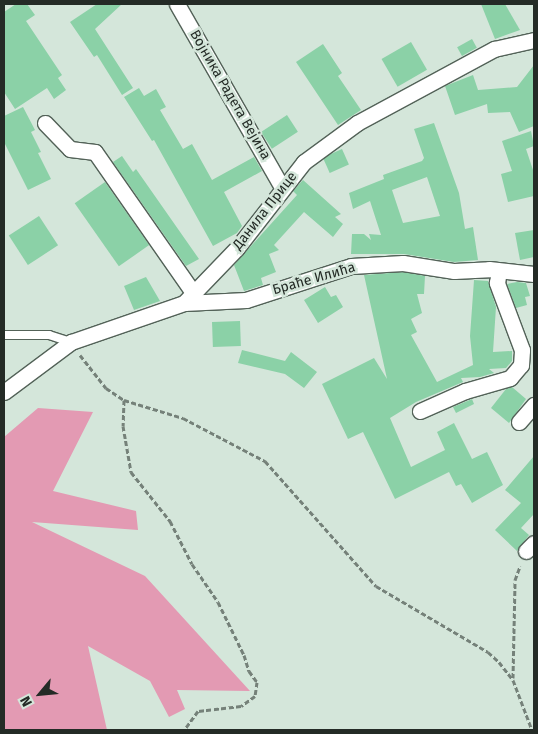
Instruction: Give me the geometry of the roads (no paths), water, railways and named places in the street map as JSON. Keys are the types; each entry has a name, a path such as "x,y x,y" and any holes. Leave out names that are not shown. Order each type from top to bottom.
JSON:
{"street":[{"name":"Војника Радета Вејина","path":"177,4 282,187"},
{"name":"Данила Прице","path":"4,392 71,342 189,298 237,248 282,187 304,162 357,123 494,50 534,40"},
{"path":"44,123 70,149 95,152 189,298"},
{"name":"Браће Илића","path":"189,298 246,300 351,266 403,264 454,271 499,271 534,274"},
{"path":"420,411 464,391 510,378 520,365 522,350 497,283 499,271"},
{"path":"519,422 534,405"}],"lane":[{"path":"4,335 49,335 71,342"}]}
